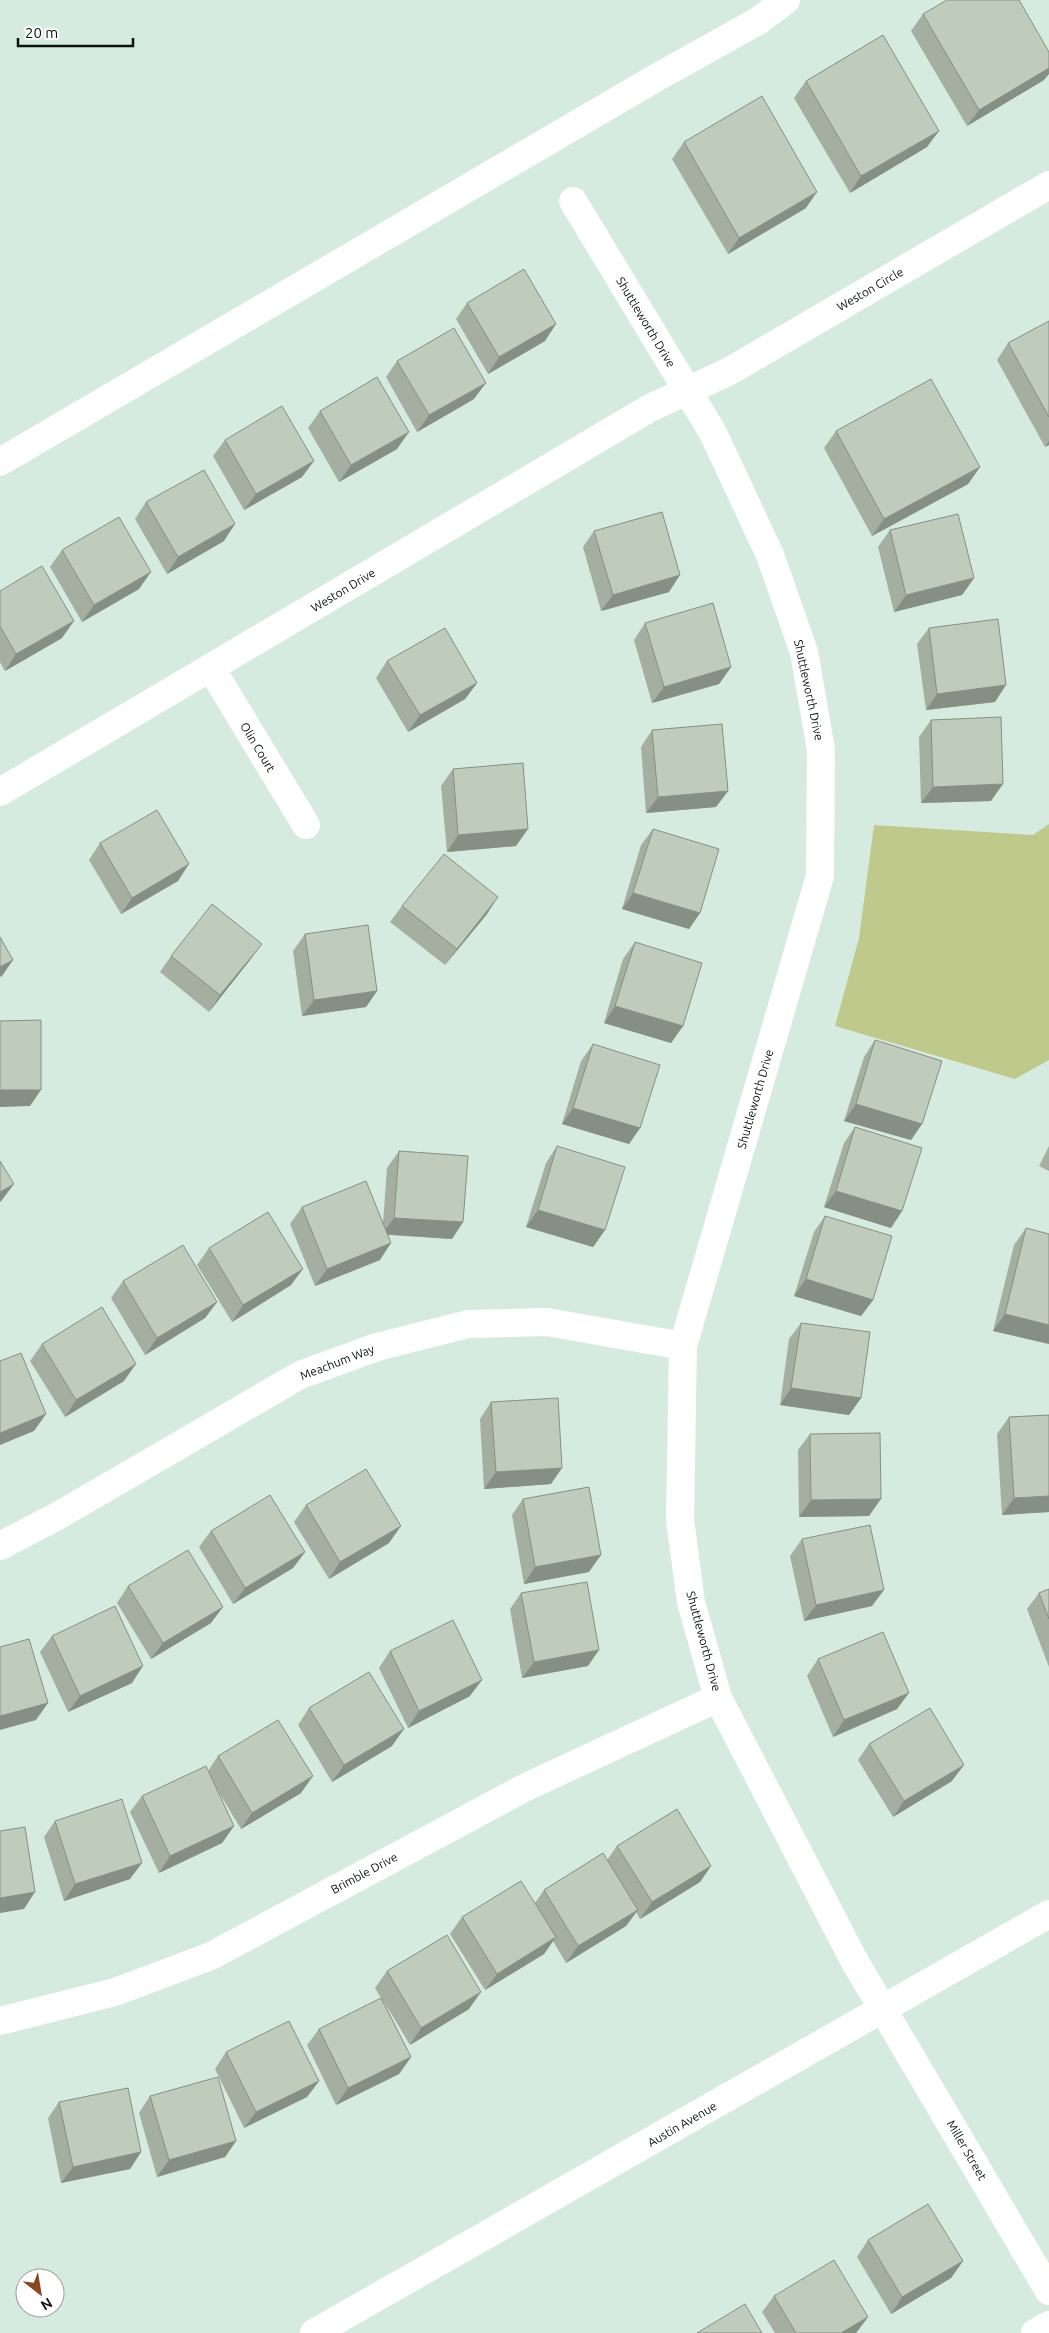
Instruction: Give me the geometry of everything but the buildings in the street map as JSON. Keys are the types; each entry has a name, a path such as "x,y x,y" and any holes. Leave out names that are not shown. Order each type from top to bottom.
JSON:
{"street":[{"path":"0,462 646,84 758,21 786,0"},
{"name":"Weston Circle","path":"688,391 728,372 1049,185"},
{"name":"Shuttleworth Drive","path":"573,201 713,433 770,555 804,652 822,759 820,876 683,1346 680,1520 692,1602 718,1698 855,1962 884,2010"},
{"name":"Weston Drive","path":"0,792 650,408 688,391"},
{"name":"Olin Court","path":"211,668 306,826"},
{"name":"Meachum Way","path":"0,1546 54,1518 300,1375 376,1347 468,1324 547,1322 683,1346"},
{"name":"Brimble Drive","path":"0,2022 115,1992 211,1956 526,1787 718,1698"},
{"name":"Austin Avenue","path":"314,2333 884,2010 1049,1914"},
{"name":"Miller Street","path":"884,2010 1049,2291"},
{"path":"1035,2333 1049,2325"}],"green space":[{"path":"1049,824 1049,1060 1015,1079 835,1026 859,938 874,825 1033,835"}]}
